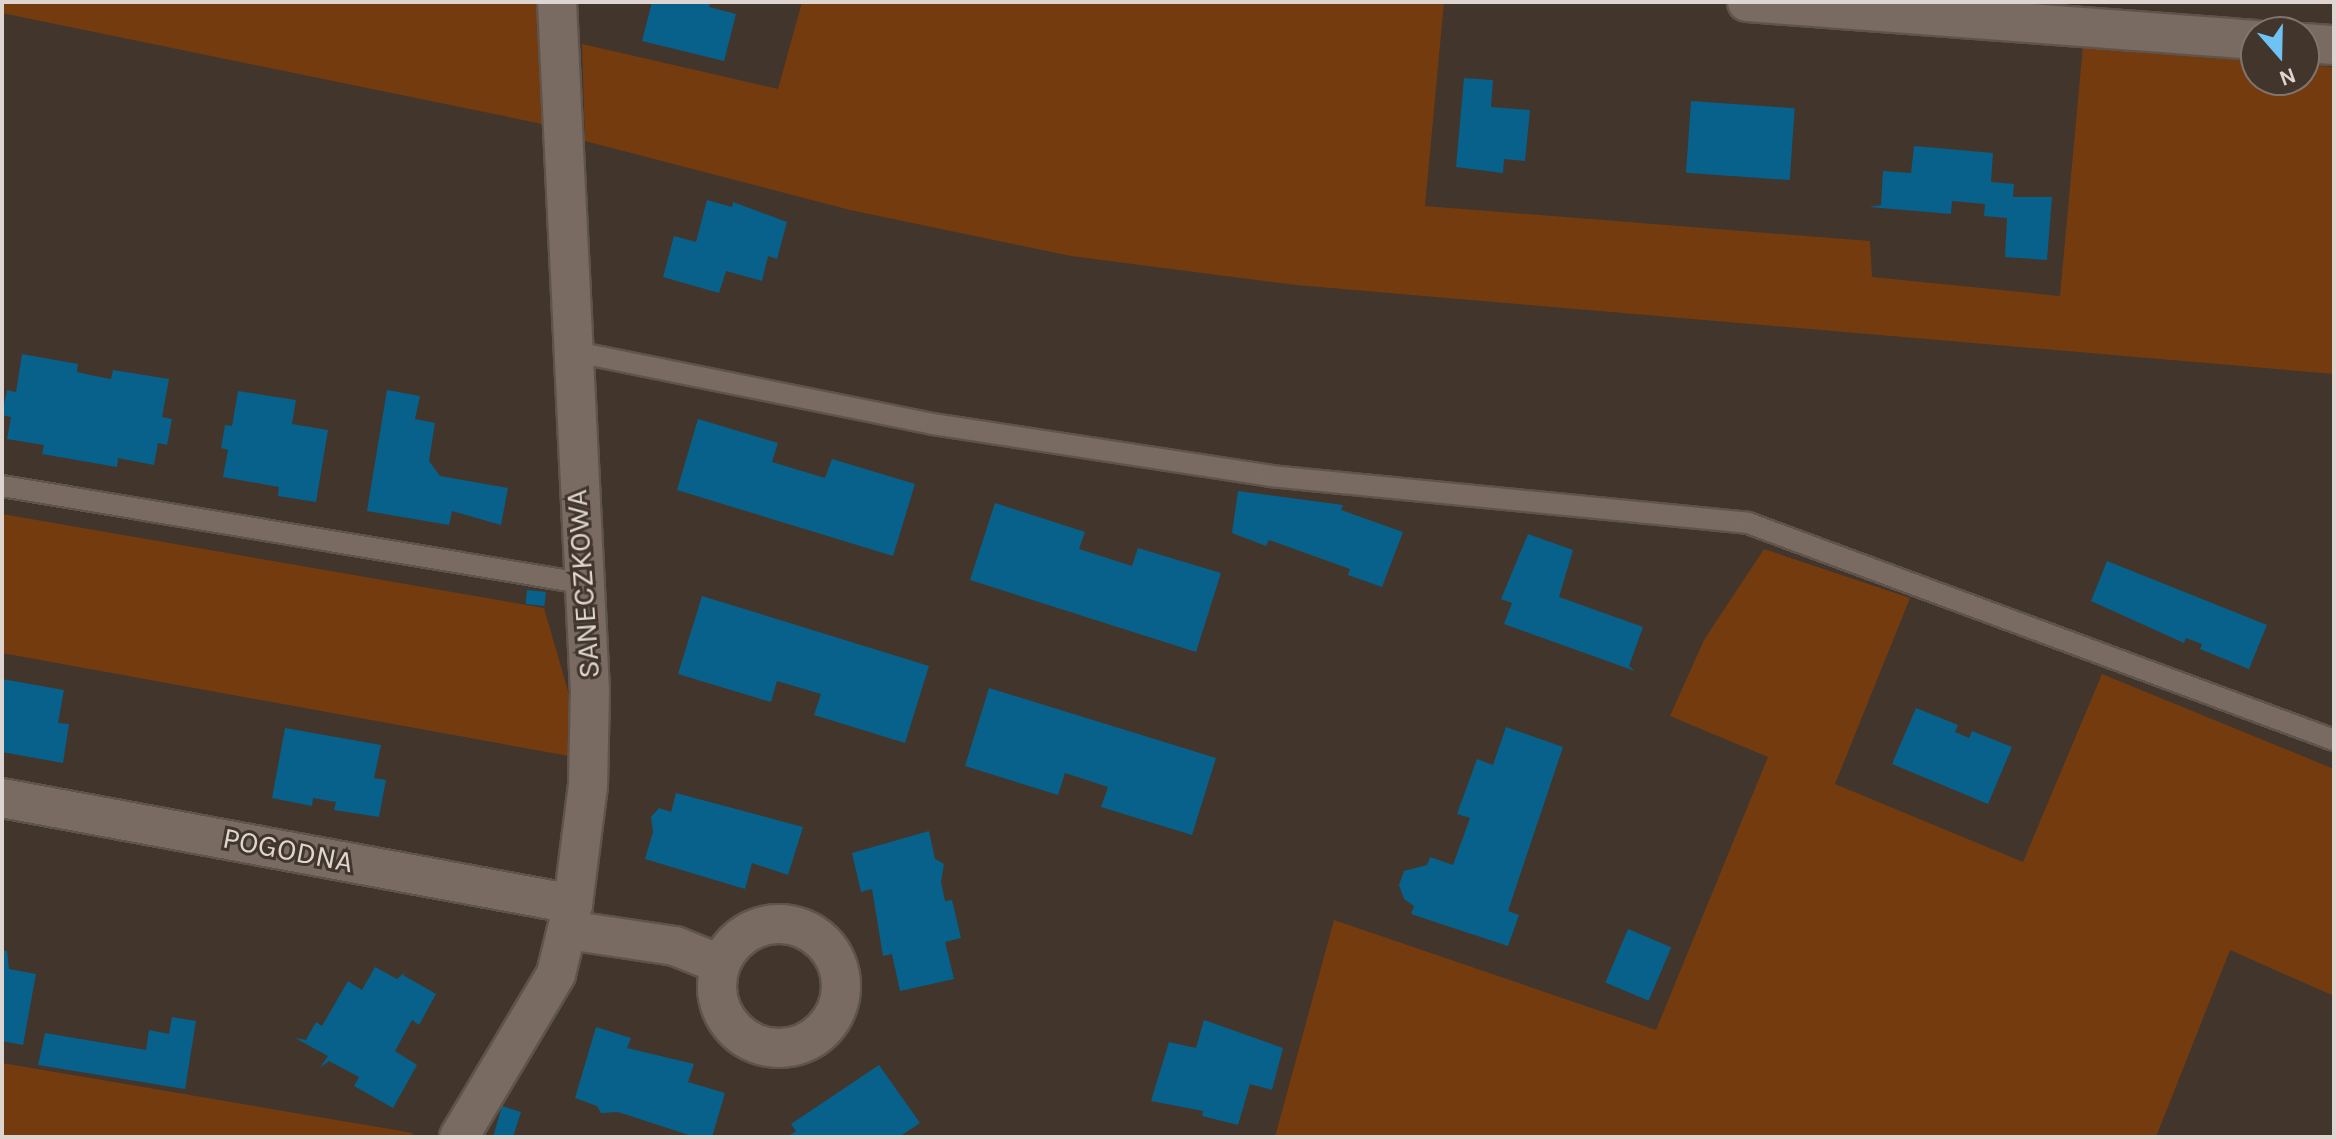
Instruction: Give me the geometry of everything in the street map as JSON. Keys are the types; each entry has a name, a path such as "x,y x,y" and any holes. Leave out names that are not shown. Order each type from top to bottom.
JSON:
{"street":[{"name":"SANECZKOWA","path":"459,1137 556,974 571,917 588,786 590,692 581,583 557,2"},
{"path":"1747,2 2240,39"},
{"name":"POGODNA","path":"2,798 571,917 675,946 720,964"}],"lane":[{"path":"571,351 932,424 1270,476 1748,523 2334,740"},
{"path":"2,486 581,583"}],"shaded area":[{"path":"2,2 545,2 552,126 2,13"},
{"path":"802,2 1444,2 1425,206 1870,241 1872,277 2060,296 2083,45 2240,59 2240,96 2320,96 2320,66 2334,67 2334,374 1296,285 1071,256 850,210 585,141 582,44 778,89"},
{"path":"2,514 544,608 570,698 569,756 2,653"},
{"path":"1764,549 1910,598 1835,784 2023,862 2102,674 2334,769 2334,996 2230,950 2156,1137 1275,1137 1334,920 1656,1030 1768,757 1670,716 1704,640"},
{"path":"2,1063 413,1133 409,1137 2,1137"}],"building":[{"path":"652,2 711,2 709,7 736,14 724,61 642,41"},
{"path":"1464,78 1493,80 1491,107 1530,110 1525,161 1504,159 1503,173 1456,167"},
{"path":"1691,101 1795,108 1790,180 1686,173"},
{"path":"1914,146 1993,153 1991,182 2014,184 2013,197 2052,197 2047,260 2005,257 2007,218 1984,216 1985,204 1952,201 1951,214 1869,207 1881,205 1883,171 1911,173"},
{"path":"707,200 732,207 733,202 787,222 777,259 768,256 762,281 726,271 719,293 663,277 674,236 696,242"},
{"path":"22,354 78,364 77,372 111,379 113,370 169,379 162,417 172,419 167,445 158,443 154,465 118,458 117,467 42,454 44,445 7,439 11,417 2,415 7,390 16,392"},
{"path":"387,390 420,396 415,419 435,423 429,461 440,476 508,488 501,525 452,511 449,525 367,511"},
{"path":"238,391 296,400 292,424 328,430 316,502 278,496 279,487 223,477 228,450 221,448 225,425 232,426"},
{"path":"698,419 778,443 772,462 825,478 832,459 915,484 893,556 677,490"},
{"path":"1238,491 1343,505 1341,510 1403,532 1382,587 1348,575 1350,569 1269,540 1266,546 1232,533"},
{"path":"995,503 1085,532 1079,549 1132,566 1138,548 1221,573 1196,652 970,580"},
{"path":"1528,534 1573,550 1559,597 1643,627 1629,666 1635,671 1504,624 1512,603 1501,599"},
{"path":"2107,561 2267,625 2249,669 2200,649 2202,644 2186,638 2184,643 2091,601"},
{"path":"527,590 546,592 544,606 526,604"},
{"path":"702,596 929,666 905,743 814,715 821,694 777,681 771,702 678,674"},
{"path":"2,679 64,690 58,723 69,724 63,763 2,752"},
{"path":"989,688 1216,758 1192,835 1101,807 1108,787 1065,773 1058,795 965,766"},
{"path":"1916,708 1958,725 1955,732 1969,738 1972,731 2012,747 1988,804 1892,764"},
{"path":"1506,727 1563,747 1508,911 1519,915 1508,946 1411,914 1414,906 1404,899 1399,885 1404,871 1427,865 1430,857 1453,865 1470,818 1457,814 1477,759 1493,765"},
{"path":"285,728 381,745 374,778 386,780 379,817 334,810 336,802 313,798 312,806 272,798"},
{"path":"676,793 803,827 788,875 752,863 745,889 645,859 653,832 651,817 659,808 671,812"},
{"path":"929,831 935,859 944,864 941,882 945,901 952,900 961,938 945,942 954,979 900,991 892,954 883,956 872,889 861,892 852,853"},
{"path":"1628,929 1671,947 1649,1001 1605,982"},
{"path":"2,950 7,951 9,969 36,974 23,1045 2,1041"},
{"path":"375,967 397,979 406,971 403,975 436,994 419,1025 412,1020 395,1051 417,1065 393,1108 354,1086 359,1077 329,1061 320,1068 328,1056 295,1038 306,1040 316,1022 322,1026 348,981 362,990"},
{"path":"172,1017 196,1021 185,1089 38,1065 45,1033 146,1050 149,1030 169,1034"},
{"path":"1204,1020 1283,1048 1272,1090 1250,1084 1238,1125 1202,1116 1203,1111 1151,1101 1169,1042 1196,1048"},
{"path":"596,1027 631,1038 627,1048 694,1064 688,1082 725,1093 712,1137 695,1137 618,1112 601,1113 597,1106 575,1098"},
{"path":"879,1065 920,1123 899,1137 787,1137 796,1131 791,1124"},
{"path":"502,1106 521,1112 513,1137 493,1137"}]}
